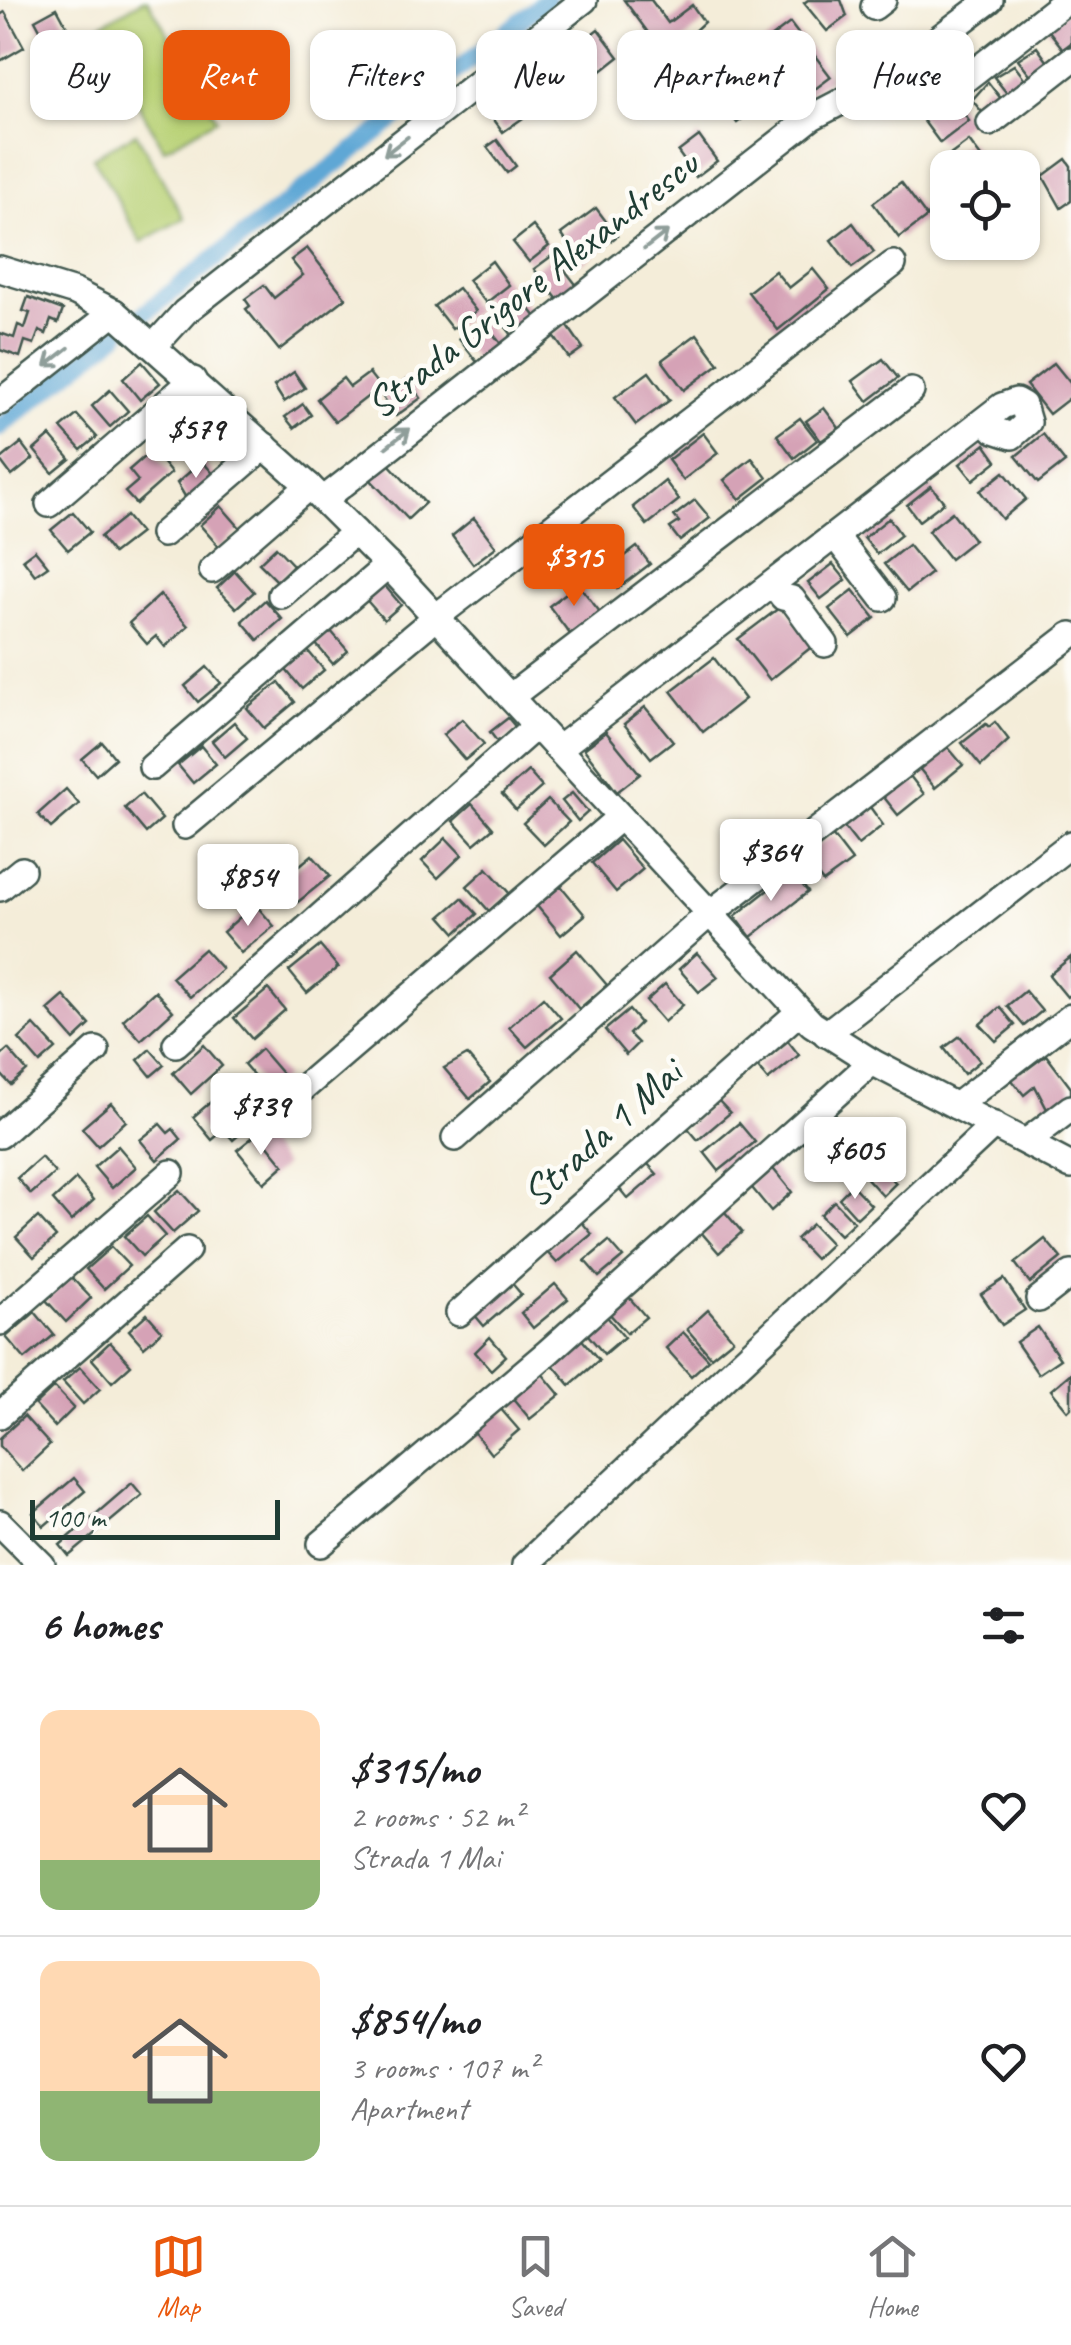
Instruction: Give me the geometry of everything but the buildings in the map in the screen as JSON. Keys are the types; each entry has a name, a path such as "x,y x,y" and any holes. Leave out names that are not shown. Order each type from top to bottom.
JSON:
{"street":[{"path":"154,345 185,312 584,0"},
{"name":"Strada Grigore Alexandrescu","path":"316,493 812,117 885,79 990,0"},
{"path":"974,72 1067,0"},
{"path":"990,124 1071,60"},
{"path":"185,826 436,617 893,264"},
{"path":"0,270 75,292 114,312 316,493 436,617 798,1012 872,1062 1071,1166"},
{"path":"0,402 114,312"},
{"path":"49,504 193,380"},
{"path":"510,698 911,392"},
{"path":"558,749 986,419"},
{"path":"162,534 265,446"},
{"path":"212,570 316,493"},
{"path":"281,595 355,532"},
{"path":"836,537 883,598"},
{"path":"152,767 388,566"},
{"path":"774,585 784,597 792,599 825,644"},
{"path":"455,1138 708,916 1071,634"},
{"path":"176,1044 536,726"},
{"path":"280,1108 620,817"},
{"path":"826,1034 1071,844"},
{"path":"0,888 22,870"},
{"name":"Strada 1 Mai","path":"459,1314 798,1012"},
{"path":"956,1106 1071,1017"},
{"path":"0,1135 96,1050"},
{"path":"321,1544 548,1352 872,1062"},
{"path":"1026,1142 1071,1108"},
{"path":"525,1565 994,1125"},
{"path":"0,1322 171,1174"},
{"path":"0,1416 187,1250"},
{"path":"1039,1299 1071,1274"},
{"path":"0,1522 42,1565"}],"green space":[{"path":"148,0 165,30 163,120 215,120 164,149 143,112 143,30 95,28"},
{"path":"136,133 184,218 141,242 93,157"}],"waterway":[{"path":"141,316 547,0"},
{"path":"0,427 118,333"}]}
